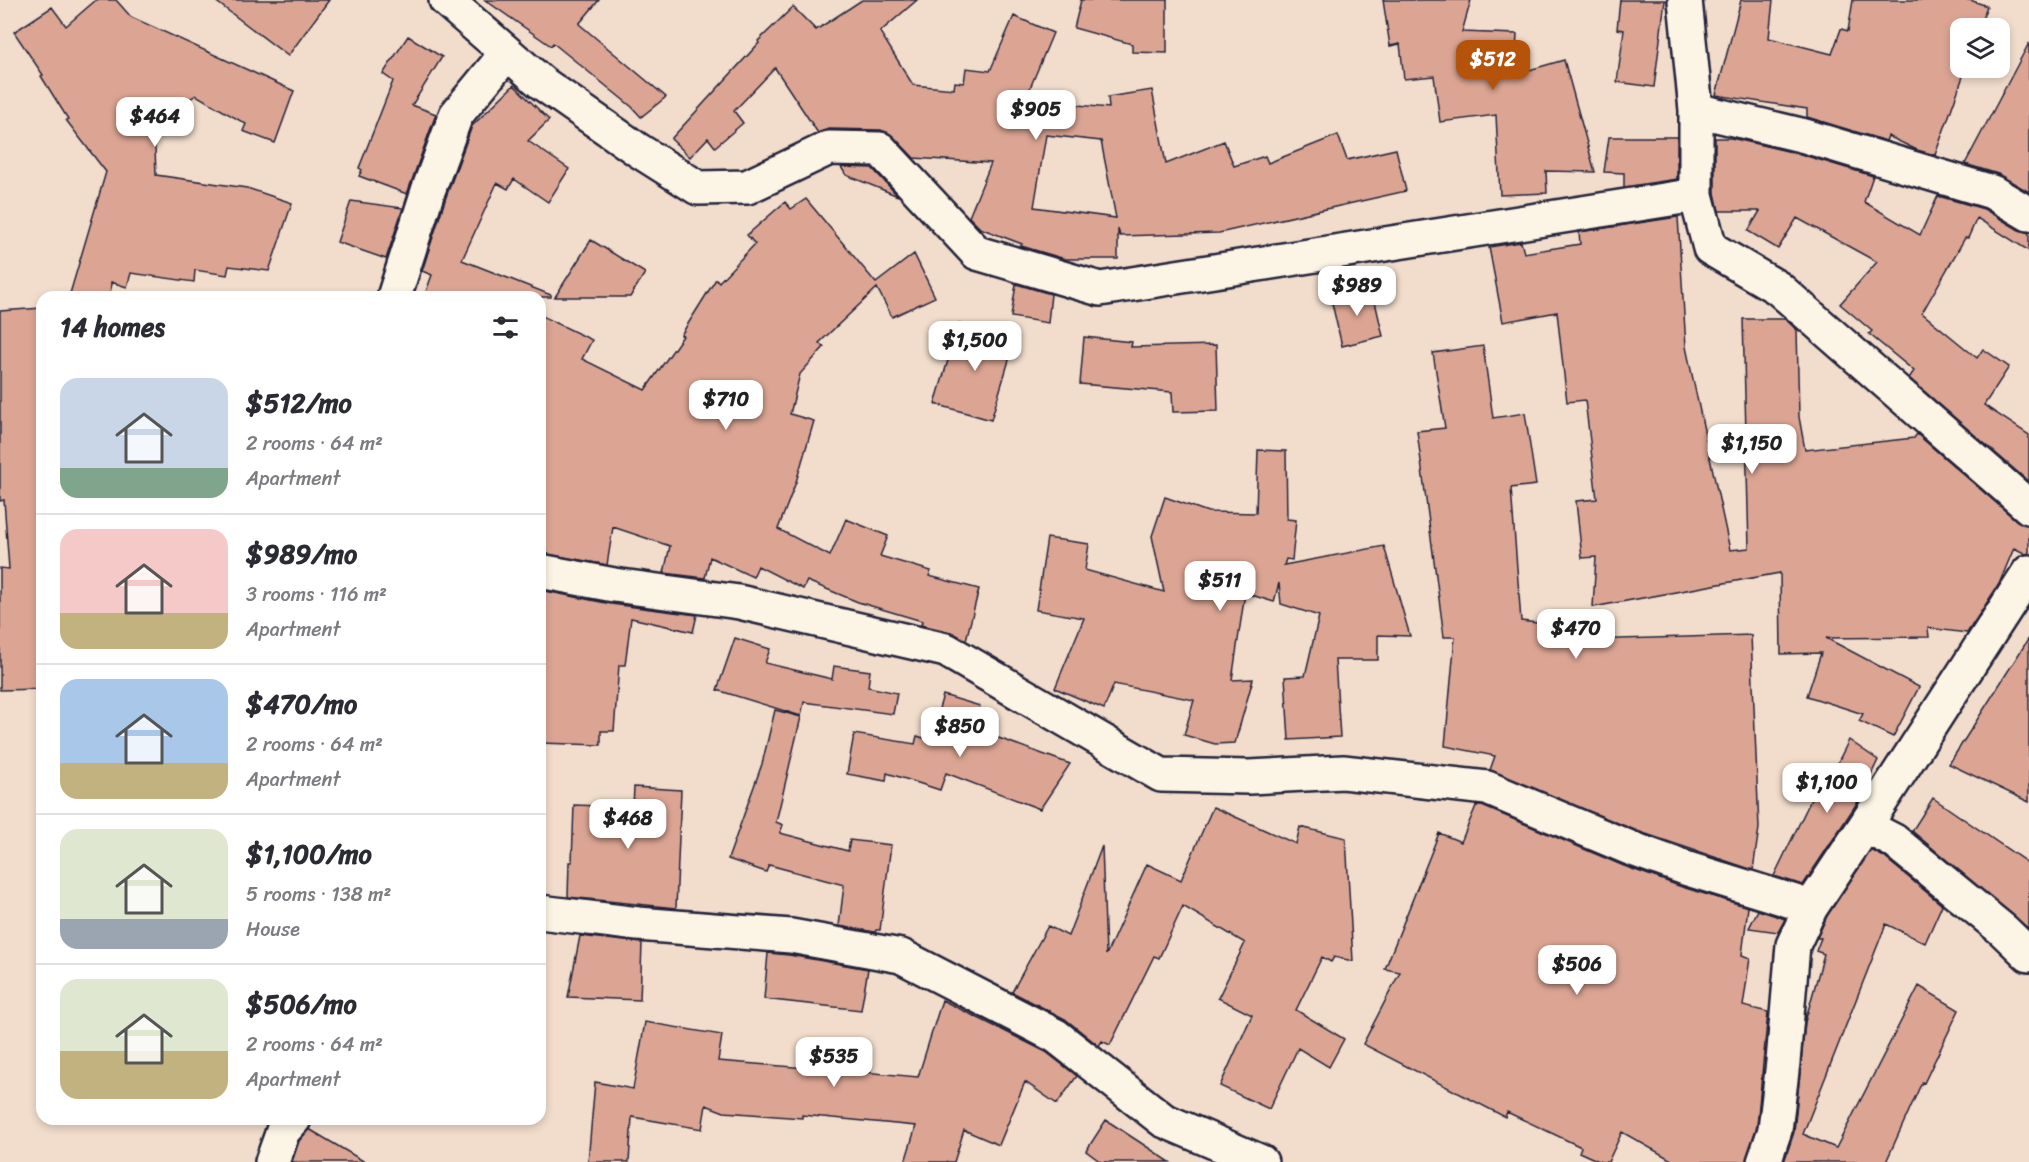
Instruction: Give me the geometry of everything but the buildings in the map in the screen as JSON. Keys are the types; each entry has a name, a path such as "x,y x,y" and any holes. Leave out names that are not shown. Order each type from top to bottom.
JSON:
{"street":[{"path":"446,0 542,83 638,150 698,188 747,188 829,148 880,149 977,254 1100,289 1696,195"},
{"path":"1685,0 1696,110 1696,195 1710,248 1778,288 2029,507"},
{"path":"396,291 428,191 456,115 507,53"},
{"path":"1696,110 1805,136 1992,192 2029,214"},
{"path":"546,572 614,585 739,602 946,650 1161,775 1249,777 1343,772 1487,788 1630,848 1688,869 1811,906"},
{"path":"1764,1162 1777,1118 1784,1062 1792,945 1811,906 2029,572"},
{"path":"1865,826 1894,841 2003,930 2029,955"},
{"path":"546,913 638,924 790,936 901,956 1056,1036 1163,1120 1261,1162"},
{"path":"272,1162 283,1131 288,1125"}]}
